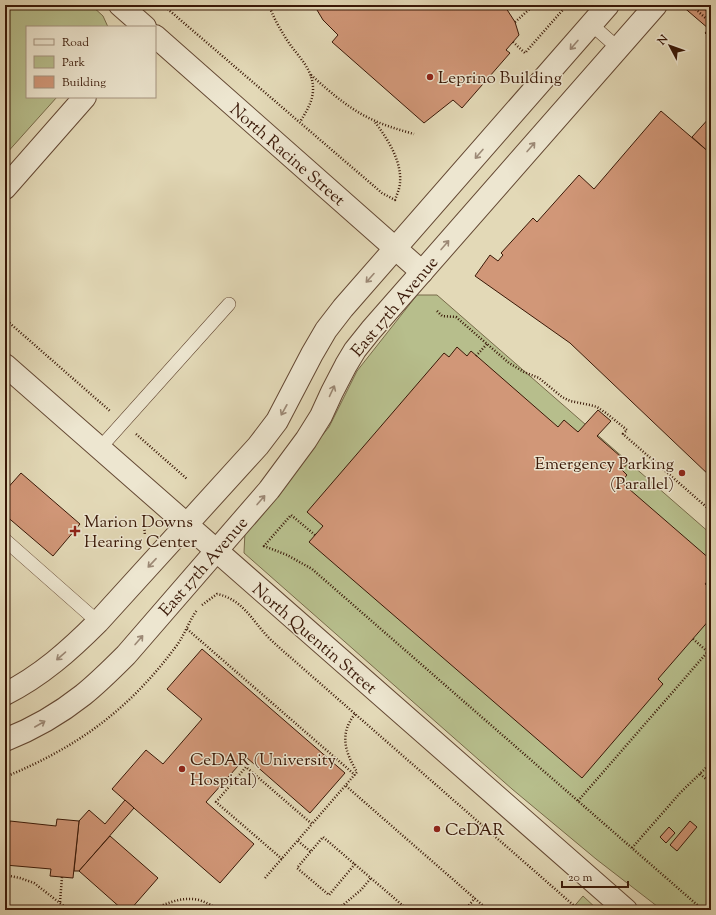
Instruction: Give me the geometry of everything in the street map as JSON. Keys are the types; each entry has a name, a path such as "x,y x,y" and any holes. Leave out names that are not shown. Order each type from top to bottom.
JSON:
{"street":[{"name":"East 17th Avenue","path":"5,694 43,671 78,642 188,524 258,446 277,421 326,330 343,308 608,5"},
{"name":"East 17th Avenue","path":"5,740 36,726 72,703 88,691 126,655 269,490 306,440 321,416 339,378 355,350 371,330 656,5"},
{"name":"North Racine Street","path":"156,37 422,272"},
{"path":"5,188 84,98"},
{"name":"North Quentin Street","path":"5,365 218,550 238,570 626,910"}],"lane":[{"path":"592,25 618,48"},
{"path":"100,448 229,304"},
{"path":"5,540 98,622"}],"path":[{"path":"163,5 382,194 395,200 400,180 400,169 390,143 374,121"},
{"path":"268,5 288,41 311,74 347,105 374,121 414,134"},
{"path":"515,22 534,5"},
{"path":"513,42 525,53 567,5"},
{"path":"690,5 711,23"},
{"path":"300,122 307,110 313,92 311,74"},
{"path":"437,311 442,316 456,317 509,363 524,372 539,378 566,399 590,404 606,413 627,430 623,434 711,511"},
{"path":"5,319 187,479"},
{"path":"476,356 487,344"},
{"path":"315,535 291,515 264,546 287,555 312,568 703,910"},
{"path":"144,527 145,535"},
{"path":"5,777 29,767 69,746 104,722 150,678 179,643 196,611 204,602 217,594 226,596 242,606 270,639 579,910"},
{"path":"187,629 355,775"},
{"path":"693,639 708,652"},
{"path":"578,801 711,648"},
{"path":"5,656 8,662"},
{"path":"265,878 358,772 350,760 345,741 347,726 355,714"},
{"path":"632,848 680,793 711,763"},
{"path":"282,859 216,802 246,767 312,824"},
{"path":"700,774 711,783"},
{"path":"346,786 488,910"},
{"path":"355,864 329,895 297,868 324,837 408,910"},
{"path":"298,840 311,852"},
{"path":"5,876 20,878 34,883 69,910"},
{"path":"60,902 62,877"},
{"path":"337,910 361,890 371,878"},
{"path":"465,910 475,898"},
{"path":"152,910 167,903 196,899 204,901 220,910"},
{"path":"237,910 240,907"}],"green space":[{"path":"5,5 91,5 103,16 108,26 26,26 26,98 56,98 5,155"},
{"path":"417,295 437,295 711,534 711,910 662,910 596,859 512,789 244,553 245,531 329,427 357,371"},
{"path":"583,896 598,910 571,910"}],"building":[{"name":"Leprino Building","path":"314,5 504,5 515,22 519,35 506,50 510,53 462,108 453,100 424,123 332,42 338,35 323,20"},
{"path":"681,5 700,5 711,15 711,26 709,29"},
{"path":"711,26 711,39 705,33"},
{"path":"661,111 711,154 711,477 570,343 475,276 490,255 498,261 503,255 501,253 533,218 537,222 579,175 594,189"},
{"path":"711,116 711,154 692,137"},
{"path":"457,347 467,356 471,351 558,427 564,420 578,432 598,410 611,421 597,436 628,463 622,470 627,475 621,482 711,560 711,577 705,584 711,589 711,618 658,679 663,684 582,778 309,542 323,526 307,512 444,353 449,357"},
{"path":"21,473 80,524 53,556 5,515 5,491"},
{"name":"CeDAR (University Hospital)","path":"202,649 345,773 310,813 246,757 206,802 254,844 220,883 112,789 146,750 163,764 202,719 167,689"},
{"path":"125,800 134,808 79,871 74,871 79,821 89,810 105,824"},
{"path":"57,819 79,821 73,878 50,876 51,869 5,865 10,821 56,826"},
{"path":"690,821 697,827 677,851 670,845"},
{"path":"669,827 675,833 666,843 660,837"},
{"path":"110,836 158,878 130,910 123,910 79,871"}],"place":[{"name":"Leprino Building","path":"430,77"},
{"name":"Emergency Parking (Parallel)","path":"682,473"},
{"name":"Marion Downs Hearing Center","path":"75,531"},
{"name":"CeDAR (University Hospital)","path":"182,769"},
{"name":"CeDAR","path":"437,829"}]}
